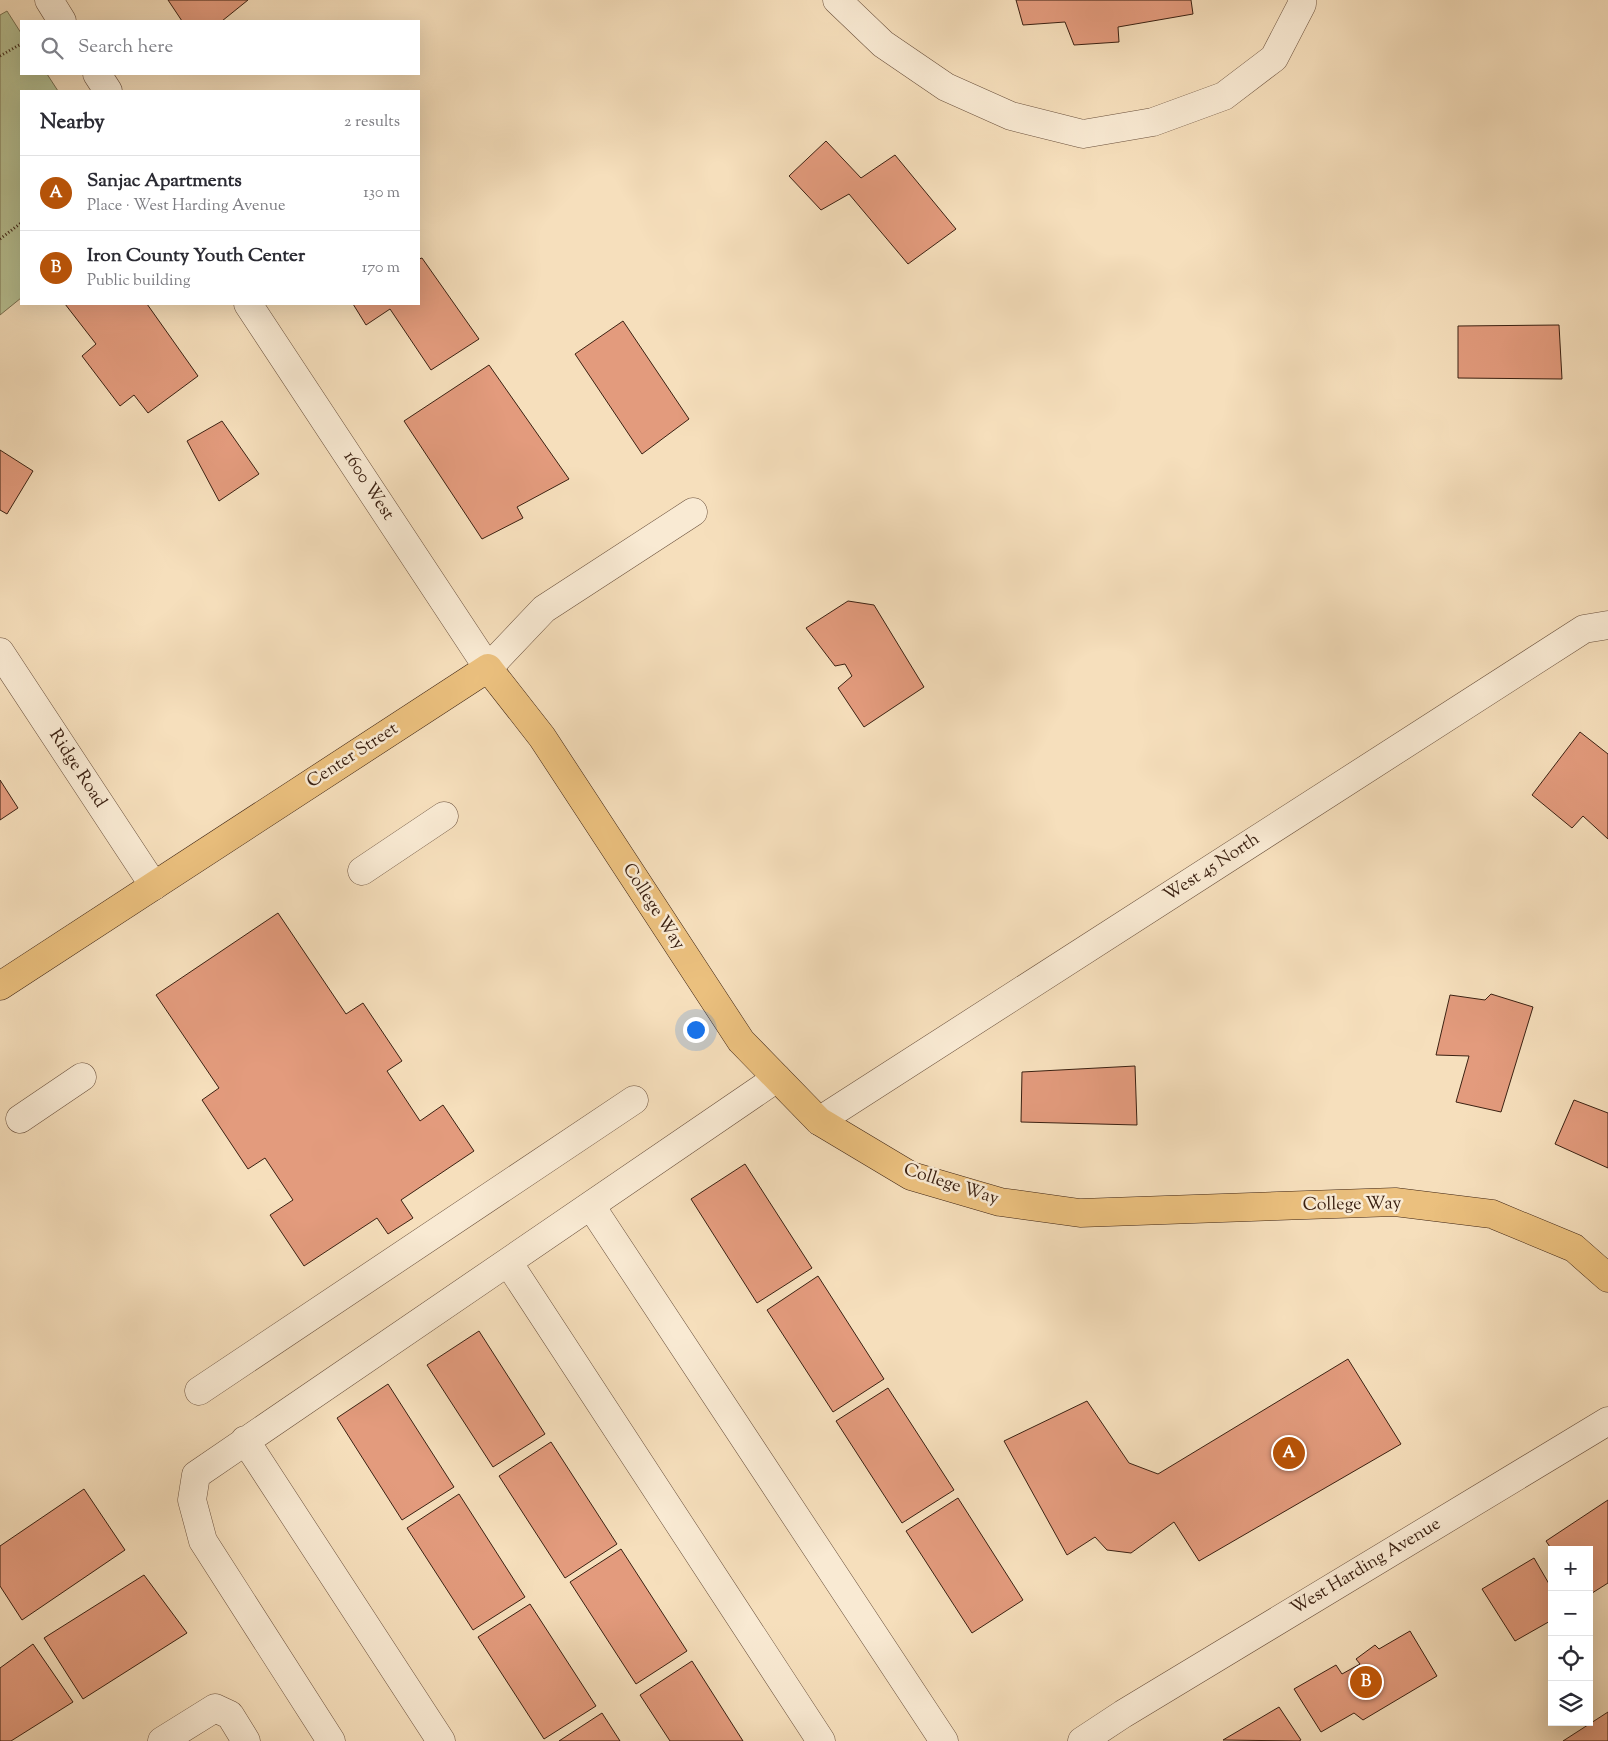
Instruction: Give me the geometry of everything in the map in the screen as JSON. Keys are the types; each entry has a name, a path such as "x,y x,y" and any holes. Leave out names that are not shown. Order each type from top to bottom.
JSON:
{"main road":[{"name":"Center Street","path":"0,986 488,668"},
{"name":"College Way","path":"488,668 542,737 741,1041 819,1121 911,1176 1000,1202 1080,1213 1396,1202 1492,1214 1574,1248 1608,1278"}],"street":[{"path":"49,0 61,20"},
{"path":"837,0 883,44 946,87 1011,116 1083,134 1153,122 1224,96 1274,58 1302,4 1302,0"},
{"path":"97,75 107,90"},
{"name":"1600 West","path":"249,305 488,668"},
{"name":"Center Street","path":"488,668 544,609 693,512"},
{"name":"West 45 North","path":"819,1121 1584,629 1608,626"},
{"name":"Ridge Road","path":"0,652 154,886"},
{"path":"362,872 444,816"},
{"path":"20,1119 82,1078"},
{"path":"331,1741 203,1540 192,1500 196,1475 777,1078"},
{"path":"199,1390 634,1100"},
{"path":"591,1206 944,1741"},
{"path":"508,1262 821,1741"},
{"name":"West Harding Avenue","path":"1082,1741 1123,1714 1608,1421"},
{"path":"246,1440 441,1741"},
{"path":"162,1741 215,1708 230,1716 246,1741"}],"path":[{"path":"0,56 20,45"},
{"path":"0,239 20,224"}],"green space":[{"path":"7,11 20,31 20,75 48,75 57,90 20,90 20,299 0,315 0,15"}],"building":[{"path":"168,0 248,0 223,20 181,20"},
{"path":"1016,0 1191,0 1193,14 1118,27 1119,42 1074,45 1065,22 1023,25"},
{"path":"826,141 861,178 895,155 956,229 908,264 849,194 821,210 789,176"},
{"path":"422,258 479,339 431,370 390,309 366,325 354,305 420,305 420,259"},
{"path":"66,305 148,305 198,376 148,413 134,395 120,406 82,356 96,344"},
{"path":"623,321 689,419 642,454 575,354"},
{"path":"1559,325 1562,379 1458,378 1458,326"},
{"path":"489,365 569,479 517,507 523,518 482,539 404,421"},
{"path":"222,421 259,474 219,501 187,441"},
{"path":"0,450 33,471 7,514 0,510"},
{"path":"848,601 874,605 924,687 864,727 838,688 852,676 845,664 835,666 806,628"},
{"path":"1580,732 1608,754 1608,839 1583,816 1572,828 1532,795"},
{"path":"0,780 18,808 0,820"},
{"path":"278,913 346,1014 363,1003 402,1061 387,1071 420,1121 443,1105 474,1151 401,1200 413,1218 388,1234 377,1218 304,1266 270,1215 293,1200 265,1158 248,1169 202,1100 219,1088 156,995"},
{"path":"1491,994 1533,1007 1501,1112 1456,1102 1469,1056 1436,1055 1450,995 1485,1000"},
{"path":"1135,1066 1137,1125 1021,1122 1022,1072"},
{"path":"1574,1100 1608,1113 1608,1168 1555,1144"},
{"path":"745,1164 812,1268 757,1303 691,1199"},
{"path":"818,1276 884,1379 833,1412 767,1310"},
{"path":"479,1331 545,1434 493,1467 427,1365"},
{"path":"1348,1359 1401,1444 1199,1561 1174,1522 1131,1553 1107,1550 1095,1537 1067,1555 1004,1441 1087,1401 1129,1463 1158,1474"},
{"path":"388,1384 454,1487 402,1520 337,1418"},
{"path":"888,1388 954,1490 902,1523 836,1421"},
{"path":"551,1442 617,1544 565,1578 499,1476"},
{"path":"84,1489 125,1550 22,1620 0,1586 0,1546"},
{"path":"459,1494 525,1597 473,1630 407,1528"},
{"path":"958,1498 1023,1600 972,1633 906,1531"},
{"path":"1608,1500 1608,1583 1593,1592 1593,1546 1549,1546 1546,1541"},
{"path":"621,1549 687,1651 636,1684 570,1582"},
{"path":"1534,1558 1548,1582 1548,1622 1515,1641 1482,1589"},
{"path":"144,1575 187,1633 83,1699 44,1638"},
{"path":"530,1604 596,1706 544,1739 478,1637"},
{"path":"1410,1631 1437,1676 1363,1720 1354,1713 1321,1732 1294,1689 1336,1665 1342,1674 1360,1664 1356,1659 1375,1645 1379,1649"},
{"path":"33,1644 73,1702 11,1741 0,1741 0,1668"},
{"path":"692,1661 743,1741 670,1741 640,1695"},
{"path":"1279,1707 1301,1740 1223,1740"},
{"path":"1608,1712 1608,1741 1563,1741 1586,1726 1593,1726 1593,1722"},
{"path":"602,1713 620,1741 559,1741"}],"place":[{"name":"Sanjac Apartments","path":"1289,1453"},
{"name":"Iron County Youth Center","path":"1366,1682"}]}
